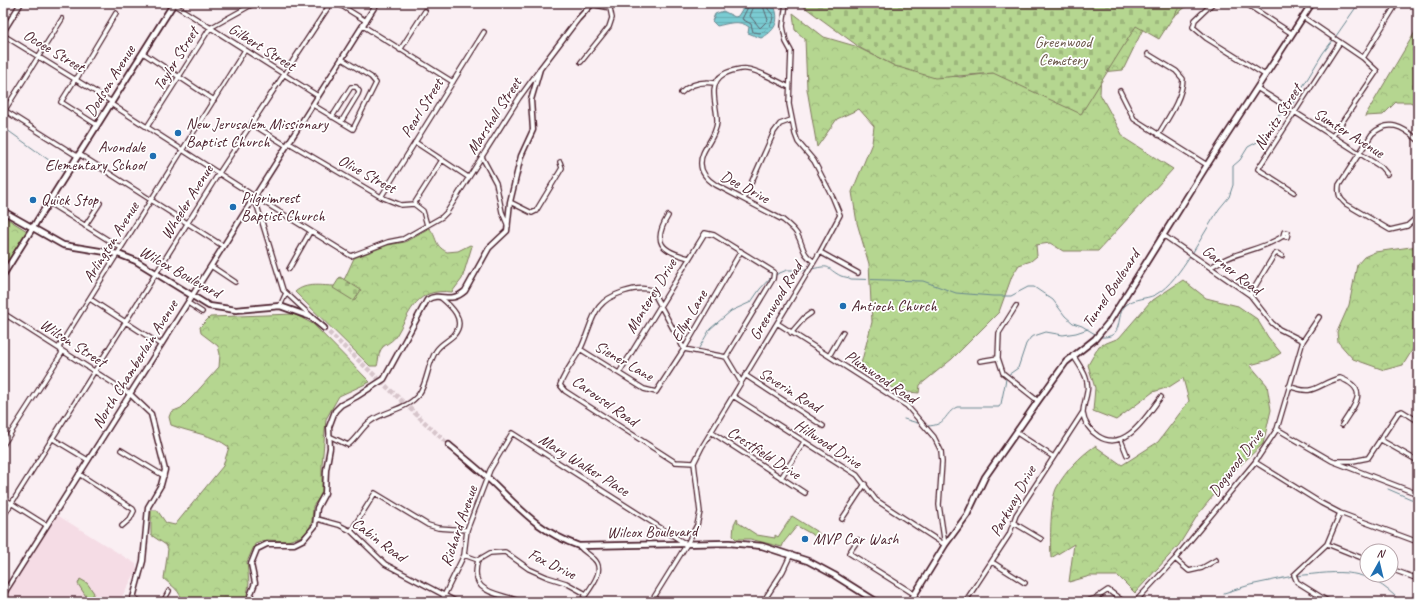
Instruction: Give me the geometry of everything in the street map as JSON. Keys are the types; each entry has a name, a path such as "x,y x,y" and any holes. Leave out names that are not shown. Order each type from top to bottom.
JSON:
{"main road":[{"name":"Tunnel Boulevard","path":"910,602 945,545 962,523 985,477 1038,401 1073,355 1095,339 1109,322 1291,33 1312,3"},
{"name":"Dodson Avenue","path":"3,275 174,4"},
{"name":"Wilcox Boulevard","path":"3,211 32,229 63,245 118,254 157,272 192,297 209,306 219,309 236,310 280,306 311,317 324,328"},
{"name":"Wilcox Boulevard","path":"449,444 534,523 565,541 579,546 687,544 754,545 791,554 808,561 834,574 877,602"}],"street":[{"path":"3,32 21,3"},
{"name":"Taylor Street","path":"147,127 210,28 255,3"},
{"name":"Wheeler Avenue","path":"3,517 219,173 331,3"},
{"path":"337,3 366,21"},
{"name":"North Chamberlain Avenue","path":"3,595 377,3"},
{"path":"250,602 250,596 255,584 251,564 257,549 267,544 294,544 310,533 317,520 317,508 325,493 326,487 330,419 335,410 384,379 427,300 432,297 454,298 465,291 489,248 504,234 508,226 510,202 521,156 533,130 531,100 540,69 592,3 610,8 612,18 609,27 581,62"},
{"name":"Greenwood Road","path":"694,463 745,375 820,252 840,215 814,161 798,142 791,120 789,87 791,51 786,42 783,26 786,3"},
{"path":"1214,3 1209,4 1195,20 1193,27 1198,33 1265,75"},
{"path":"1245,3 1291,33"},
{"name":"Gilbert Street","path":"174,4 318,96"},
{"path":"1363,58 1394,8"},
{"path":"400,50 425,11"},
{"path":"97,125 61,102 116,13"},
{"path":"1303,17 1363,58 1377,71 1332,137"},
{"path":"62,19 4,111 152,199 224,246"},
{"path":"363,26 453,82"},
{"name":"Pearl Street","path":"381,197 484,32"},
{"name":"Ocoee Street","path":"3,35 76,78 147,127 350,256 388,242 403,239 447,212 468,177"},
{"name":"Nimitz Street","path":"1294,192 1258,169 1340,42"},
{"name":"Arlington Avenue","path":"3,445 62,353 59,347 246,50"},
{"path":"143,53 178,78 214,100"},
{"path":"1148,54 1176,71 1183,79 1183,85 1178,99 1158,135"},
{"path":"313,105 353,129 376,83 371,77 342,59"},
{"path":"681,93 687,87 698,83 715,83 723,74 747,68 789,87"},
{"name":"Marshall Street","path":"468,177 518,98 540,69"},
{"name":"Dee Drive","path":"715,83 714,91 717,123 712,141 702,156 701,168 708,180 790,226 796,233 803,252 814,262"},
{"path":"332,117 351,87 356,87 359,91 358,94 340,122"},
{"name":"Sumter Avenue","path":"1257,88 1332,137 1360,153 1381,167 1387,174"},
{"path":"1120,91 1134,119 1207,165"},
{"path":"744,199 774,132 780,124 791,120"},
{"name":"Olive Street","path":"252,124 381,197 401,205 414,204"},
{"path":"1418,140 1398,127 1391,124 1384,125 1372,134 1339,185 1339,198 1352,208 1390,230 1407,226 1418,216"},
{"path":"415,142 468,177"},
{"path":"482,157 496,183 502,212 508,226"},
{"path":"427,225 423,211 414,204 442,160"},
{"path":"510,202 528,213 536,211 562,168 560,162"},
{"path":"254,196 285,292 311,317"},
{"path":"49,203 121,248"},
{"path":"85,226 100,203"},
{"path":"668,216 660,229 659,239 664,247 672,254 688,258"},
{"path":"289,269 310,232"},
{"name":"Monterey Drive","path":"619,373 688,258 705,233 714,235 741,252"},
{"name":"Garner Road","path":"1163,235 1250,295 1272,323 1279,329 1302,341"},
{"path":"1211,267 1228,256 1263,247 1283,236"},
{"path":"726,357 773,279 774,272 741,252"},
{"name":"Ellyn Lane","path":"656,392 684,349 741,252"},
{"path":"820,252 858,273"},
{"path":"1250,295 1274,255 1277,254 1282,256"},
{"path":"211,266 234,282"},
{"name":"Carousel Road","path":"684,349 661,304 652,290 646,288 625,292 611,298 599,307 580,349 563,376 560,385 565,391 675,462 694,463"},
{"path":"280,306 285,292"},
{"path":"329,436 348,445 371,421 398,410 418,395 426,382 434,355 438,348 455,334 459,324 455,311 440,297"},
{"path":"90,299 161,346"},
{"path":"188,303 202,312"},
{"path":"1016,306 999,333 998,358 1004,373 1038,401"},
{"name":"Wilson Street","path":"3,313 59,347 130,394"},
{"path":"791,333 804,318 811,313"},
{"name":"Dogwood Drive","path":"1135,602 1175,559 1255,462 1277,429 1302,341 1319,317"},
{"name":"Plumwood Road","path":"777,323 907,406 934,437 941,451 942,462 939,505 945,545"},
{"path":"829,356 844,332"},
{"name":"Siener Lane","path":"580,349 644,390 656,392"},
{"path":"684,349 726,357 741,382"},
{"path":"1073,355 1087,379 1088,390 1083,412 1085,421 1093,433 1102,439 1112,441 1121,440 1135,428 1161,397"},
{"path":"980,361 998,358"},
{"name":"Severin Road","path":"745,375 824,426"},
{"path":"1289,386 1303,391 1312,390 1340,378 1349,382 1357,388 1359,394 1342,425"},
{"path":"130,394 151,414 165,470 164,476 148,508 143,561 133,600 141,602"},
{"name":"Hillwood Drive","path":"733,396 857,475 876,500 945,545"},
{"path":"1332,461 1353,461 1368,458 1398,413 1402,411 1418,421"},
{"name":"Parkway Drive","path":"965,602 1009,535 1016,515 1052,456 1083,412"},
{"path":"1277,429 1332,461 1418,494"},
{"name":"Crestfield Drive","path":"711,432 805,494"},
{"name":"Mary Walker Place","path":"488,479 490,470 512,433 687,544"},
{"path":"1017,433 1052,456"},
{"path":"53,439 88,460"},
{"path":"1121,440 1127,455"},
{"path":"1381,440 1418,462"},
{"path":"781,478 804,442"},
{"path":"121,450 164,476"},
{"path":"1255,462 1321,503 1340,513 1418,542"},
{"path":"651,602 697,525 700,512 694,463"},
{"path":"79,474 133,509 134,511 130,519 122,526"},
{"name":"Richard Avenue","path":"441,602 446,595 464,555 467,530 488,479"},
{"path":"842,519 865,484"},
{"path":"350,531 375,493 428,525 438,528 458,528 467,530"},
{"path":"3,498 46,525"},
{"path":"1329,602 1297,582 1294,575 1327,544 1340,513"},
{"name":"Cabin Road","path":"317,520 339,525 350,531 385,564 457,602"},
{"path":"1014,522 1041,539"},
{"path":"858,540 849,553 914,594"},
{"path":"1327,544 1359,557"},
{"path":"579,546 594,559 599,569 598,574 581,602"},
{"name":"Fox Drive","path":"478,560 490,552 506,552 529,569 566,583 586,594"},
{"path":"763,602 783,571 791,554"},
{"path":"464,555 478,560 476,574 477,580 481,587 490,592 521,602"},
{"path":"1175,559 1189,571 1202,568 1216,560"},
{"path":"992,562 1025,584"},
{"path":"1399,572 1418,579"},
{"path":"3,585 8,588"},
{"path":"1084,602 1096,598 1108,590 1124,602"},
{"path":"163,602 169,591"},
{"path":"1055,601 1060,602"},
{"path":"817,602 822,602"}],"shaded area":[{"path":"57,515 136,564 137,570 119,602 3,602"}],"green space":[{"name":"Greenwood Cemetery","path":"799,3 1182,3 1159,39 1136,26 1081,114 993,73 935,78 895,66 862,49"},
{"path":"996,3 1187,3 1187,6 1164,24 1144,27 1123,70 1101,72 1100,94 1124,138 1173,169 1098,251 1063,251 1050,243 1036,245 1037,256 1031,261 1019,265 1012,276 999,312 952,359 920,385 919,393 896,391 861,364 872,322 869,264 857,223 852,192 872,143 874,126 859,109 837,119 817,147 807,89 805,39 795,30 793,13 824,37 855,46 895,66 960,77 1024,69"},
{"path":"1418,27 1418,106 1410,102 1396,102 1383,115 1365,116"},
{"path":"3,216 27,231 3,269"},
{"path":"429,228 440,247 447,252 458,251 470,245 472,246 462,279 452,292 430,293 416,302 396,336 382,348 379,354 377,366 370,366 295,292 309,286 336,286 345,278 354,258 388,245 405,242"},
{"path":"1418,246 1418,341 1403,365 1384,370 1353,359 1338,342 1337,332 1349,305 1357,265 1364,257 1375,252"},
{"path":"340,277 361,290 354,301 333,288"},
{"path":"1183,280 1206,298 1238,306 1257,319 1268,337 1281,353 1269,360 1250,365 1267,385 1271,410 1263,444 1233,472 1199,513 1179,545 1135,593 1118,576 1090,576 1069,582 1074,544 1051,558 1053,501 1060,481 1073,465 1095,446 1122,465 1158,442 1189,401 1183,378 1169,387 1153,392 1116,420 1093,411 1095,388 1088,365 1099,346 1119,338 1150,302"},
{"path":"294,314 313,324 370,382 339,396 326,419 322,465 322,494 313,506 312,521 309,529 302,536 288,541 267,540 255,544 247,562 249,583 246,602 182,602 178,592 164,579 168,549 166,545 151,535 151,510 157,510 166,523 175,525 223,466 229,447 216,439 171,425 169,417 171,412 181,408 193,396 219,367 220,354 218,346 201,333 200,327 210,317"},
{"path":"792,516 819,533 820,540 819,541 815,536 797,526 784,542 782,547 750,539 736,539 733,536 734,524 737,518 737,522 757,535 775,538 775,535 778,537"},
{"path":"80,579 87,583 94,593 89,601 78,584"}],"water":[{"path":"746,3 771,3 772,8 775,8 777,18 775,26 766,36 761,38 748,33 749,27 741,23 717,26 712,21 715,14 723,11 735,17 738,16"}],"waterway":[{"path":"1336,36 1359,3"},
{"path":"1290,108 1323,53 1333,40"},
{"path":"1193,252 1219,209 1229,197 1233,185 1233,166 1240,160 1248,147 1261,140 1270,130 1276,117 1287,111"},
{"path":"3,127 64,171"},
{"path":"1100,337 1108,337 1113,334 1118,326 1121,314 1126,305 1133,301 1155,295 1166,287 1190,256"},
{"path":"812,269 826,267 841,276 851,279 923,281 956,293 1011,296 1028,287 1034,287 1053,300 1065,316 1073,323 1082,326 1095,334"},
{"path":"775,275 787,270 807,270"},
{"path":"699,348 710,329 731,311 751,302 772,276"},
{"path":"1008,375 1018,368 1026,344 1031,337 1046,332 1063,335 1088,329"},
{"path":"927,426 942,422 950,412 957,407 999,407 1001,404 1006,379"},
{"path":"904,419 921,424"},
{"path":"1388,489 1418,502"},
{"path":"1296,576 1327,573 1353,574 1377,582 1389,590 1401,602"},
{"path":"1224,593 1250,585 1293,576"}],"tunnel":[{"path":"324,328 449,445"}],"railway":[{"path":"3,4 35,3"}],"place":[{"name":"New Jerusalem Missionary Baptist Church","path":"178,133"},
{"name":"Avondale Elementary School","path":"153,156"},
{"name":"Quick Stop","path":"33,200"},
{"name":"Pilgrimrest Baptist Church","path":"233,207"},
{"name":"Antioch Church","path":"843,306"},
{"name":"MVP Car Wash","path":"805,539"}]}
